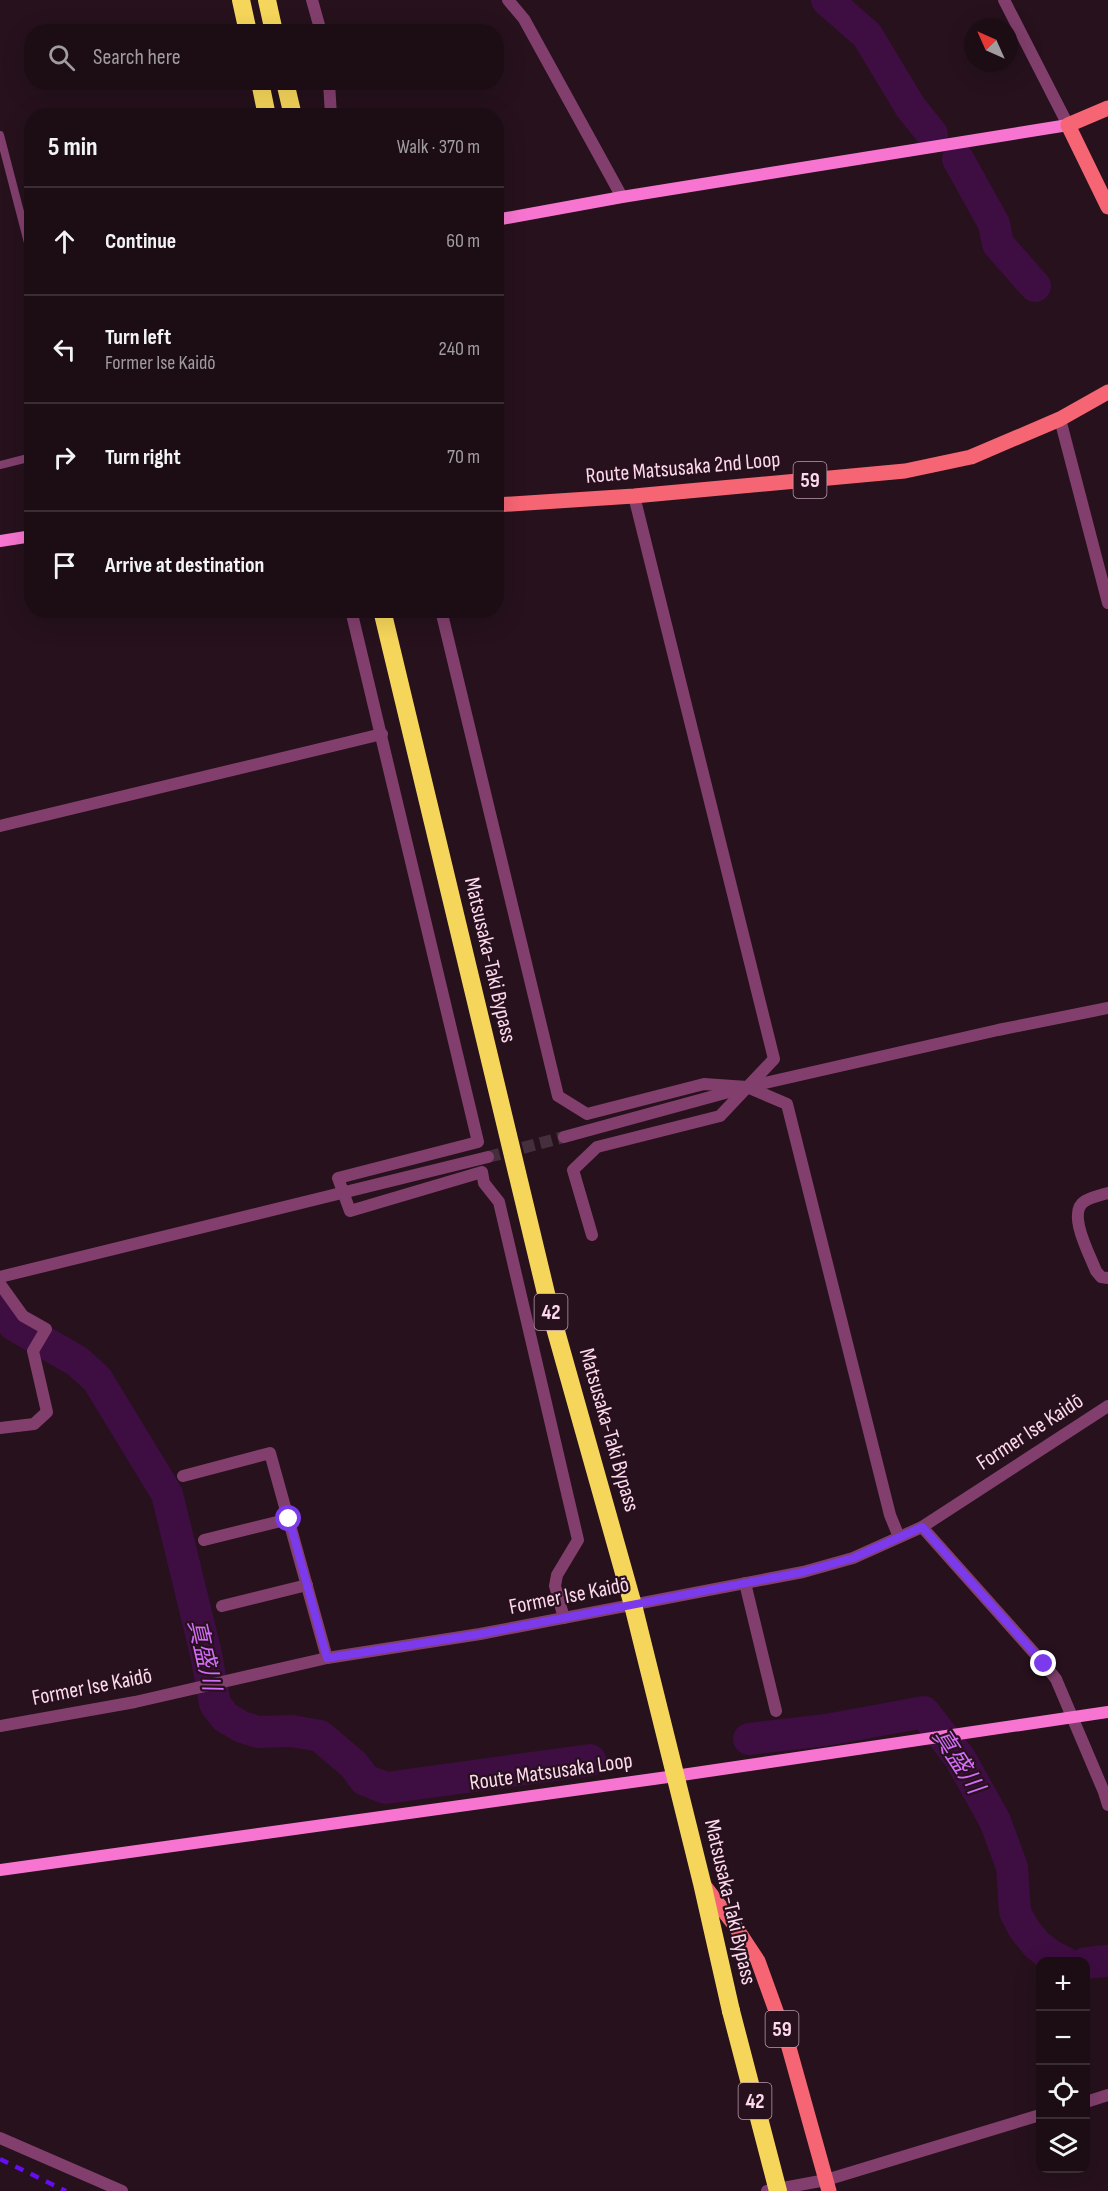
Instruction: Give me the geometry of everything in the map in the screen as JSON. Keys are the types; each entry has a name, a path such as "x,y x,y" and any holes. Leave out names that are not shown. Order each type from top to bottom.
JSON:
{"highway":[{"path":"242,0 247,24"},
{"path":"267,0 272,24"},
{"path":"262,90 265,108"},
{"path":"287,90 291,108"},
{"name":"Matsusaka-Taki Bypass","path":"384,618 550,1310 633,1605 702,1883 731,2011 778,2191"}],"main road":[{"path":"504,219 622,197 1068,125 1108,108"},
{"path":"1068,125 1108,207"},
{"name":"Route Matsusaka 2nd Loop","path":"504,504 634,496 905,471 971,457 1060,419 1108,392"},
{"path":"0,541 24,537"},
{"name":"Route Matsusaka Loop","path":"0,1870 675,1776 1108,1712"},
{"name":"59","path":"702,1883 733,1923 758,1961 788,2044 827,2186"}],"street":[{"path":"312,0 319,24"},
{"path":"508,0 524,19 622,197"},
{"path":"1004,0 1068,125"},
{"path":"329,90 331,108"},
{"path":"1060,419 1108,603"},
{"path":"592,1235 573,1170 597,1147 720,1116 774,1059 634,496"},
{"path":"353,618 478,1142 338,1178 350,1211 482,1172 484,1184 499,1202 578,1540 557,1575 555,1586 564,1618"},
{"path":"443,618 558,1096 587,1114 704,1084 747,1087 787,1104 890,1515 899,1537"},
{"path":"0,826 382,734"},
{"path":"564,1137 747,1087 998,1030 1108,1008"},
{"path":"0,1277 488,1157"},
{"path":"1108,1193 1084,1201 1078,1210 1076,1219 1096,1271 1101,1277 1108,1278"},
{"path":"0,1284 24,1316 46,1329 33,1351 47,1412 34,1424 0,1428"},
{"name":"Former Ise Kaidō","path":"0,1726 135,1702 192,1687 327,1658 480,1634 803,1572 853,1558 922,1527 1108,1406"},
{"path":"183,1476 270,1453 327,1658"},
{"path":"204,1540 289,1519"},
{"path":"922,1527 1056,1679 1108,1805"},
{"path":"745,1583 776,1711"},
{"path":"222,1606 307,1585"},
{"path":"1090,2101 1108,2095"},
{"path":"767,2191 827,2186 1036,2117"},
{"path":"0,2138 122,2191"}],"lane":[{"path":"0,135 24,227"},
{"path":"0,465 24,459"}],"waterway":[{"path":"827,0 867,35 911,108 932,134"},
{"path":"958,159 994,224 998,244 1035,286"},
{"name":"真盛川","path":"0,1309 14,1325 77,1361 97,1379 167,1494 206,1654 215,1704 225,1717 242,1727 258,1732 292,1731 320,1736 354,1765 365,1780 386,1788 590,1760"},
{"name":"真盛川","path":"749,1739 826,1730 924,1712 960,1758 995,1821 1012,1867 1015,1912 1024,1929 1037,1945 1054,1957"},
{"name":"真盛川","path":"1090,1963 1108,1961"}],"tunnel":[{"path":"488,1157 564,1137"}],"railway":[{"path":"0,2159 66,2191"}],"route":[{"path":"289,1519 327,1658 480,1634 803,1572 853,1558 922,1527 1044,1664"}]}
